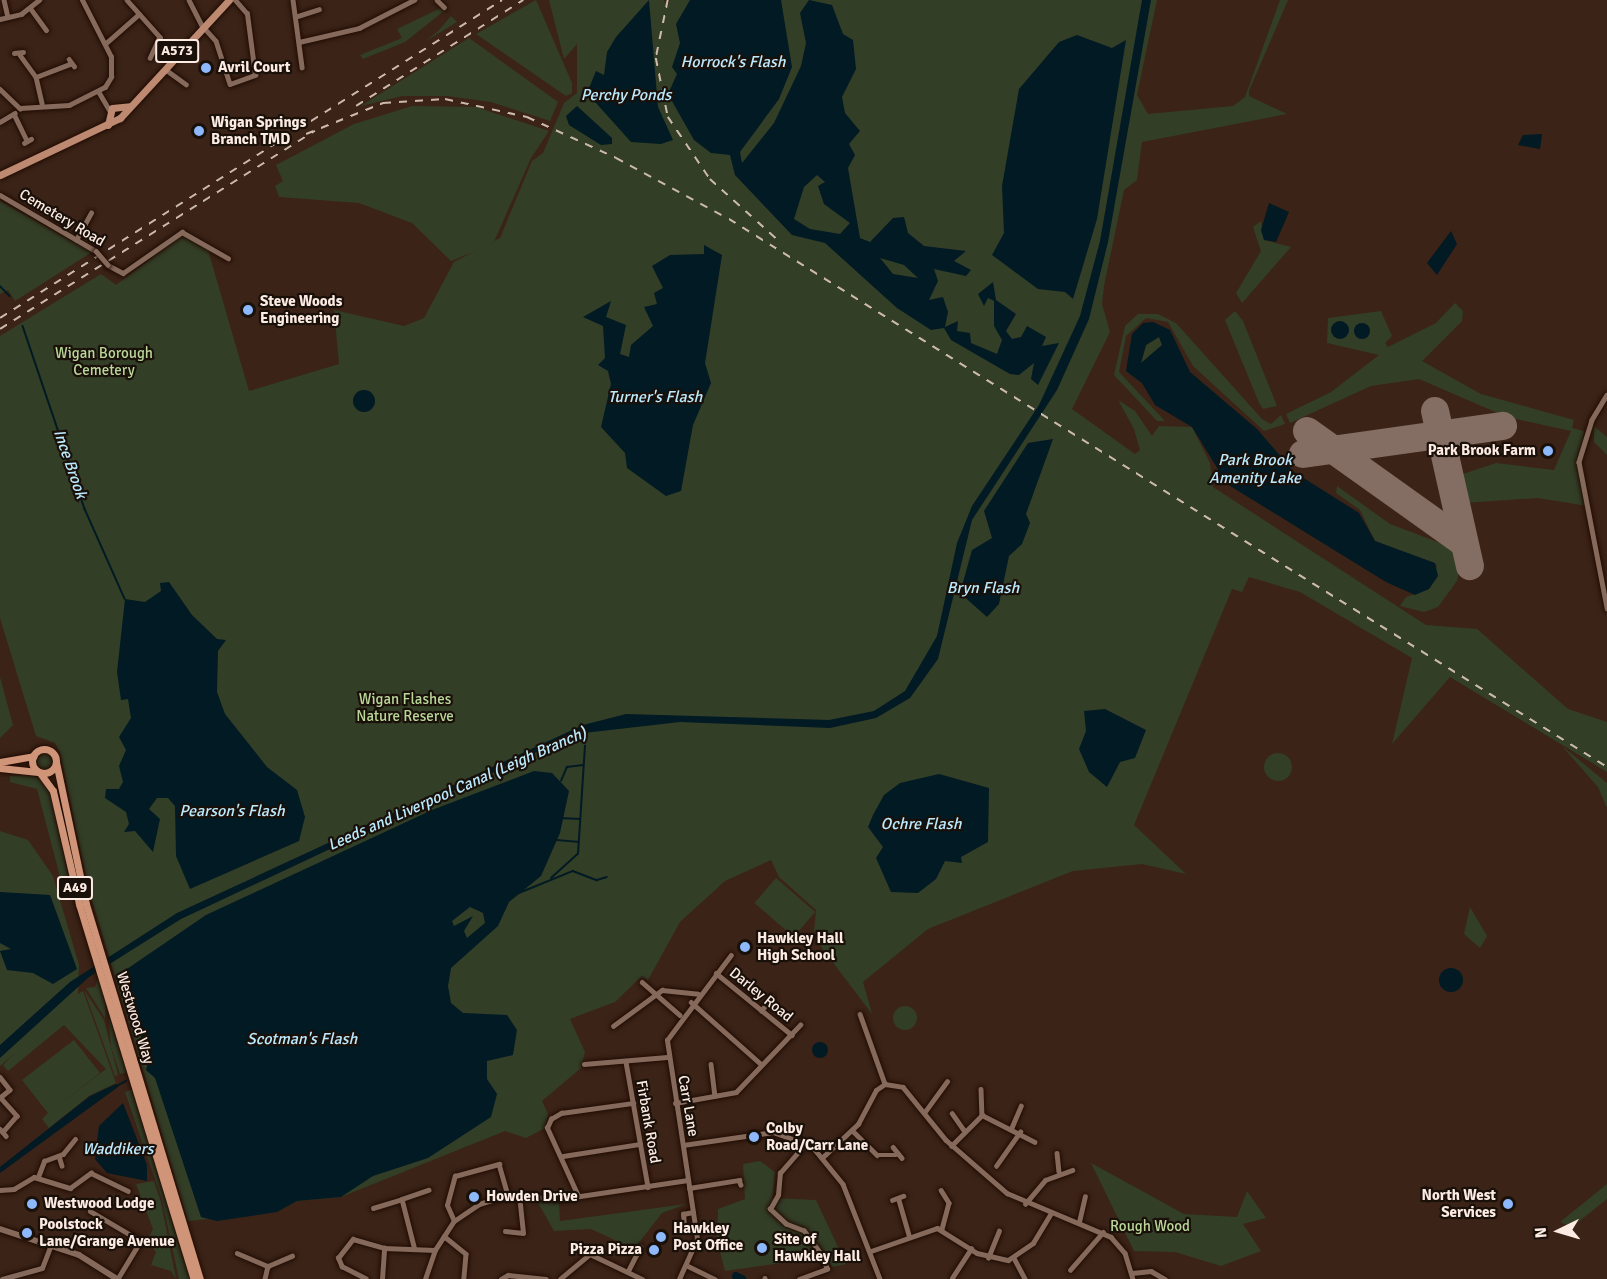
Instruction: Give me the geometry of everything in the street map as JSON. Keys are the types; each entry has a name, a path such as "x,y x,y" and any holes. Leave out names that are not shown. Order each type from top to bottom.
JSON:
{"highway":[{"path":"0,762 33,756 48,749 56,762 51,772 39,773 0,768"},
{"name":"A49","path":"33,756 39,773"},
{"name":"Westwood Way","path":"56,762 68,831 97,951"},
{"name":"Westwood Way","path":"39,773 53,791 97,951 194,1279"},
{"name":"Westwood Way","path":"105,978 200,1279"}],"main road":[{"name":"A573","path":"4,173 108,125 116,112 130,106 163,67 206,31 229,0"},
{"path":"0,1229 91,1260 118,1279"}],"street":[{"path":"4,0 8,17"},
{"path":"0,19 31,9 39,0"},
{"path":"16,108 42,103 69,105 99,92 112,71 105,44 82,0"},
{"path":"127,0 160,37"},
{"path":"189,0 230,84 255,75 247,14 235,0"},
{"path":"293,0 302,67"},
{"path":"299,42 359,28 414,0"},
{"path":"437,0 444,7"},
{"path":"31,9 45,28 50,23"},
{"path":"295,17 319,9"},
{"path":"105,44 139,14"},
{"path":"160,37 167,35"},
{"path":"150,58 156,55 160,37"},
{"path":"19,54 36,77 42,103"},
{"path":"36,77 71,63"},
{"path":"163,67 186,84"},
{"path":"0,89 16,108 15,116 27,140"},
{"path":"99,92 116,112"},
{"path":"0,122 15,116"},
{"name":"Cemetery Road","path":"0,195 96,251 108,265 123,273 182,232 228,258"},
{"path":"76,240 91,213"},
{"path":"1607,395 1592,420 1579,462 1607,608"},
{"name":"Carr Lane","path":"679,1279 697,1243 683,1144 667,1057 668,1035 680,1015 731,955"},
{"name":"Darley Road","path":"716,973 792,1035"},
{"path":"642,982 680,1015"},
{"path":"612,1026 627,1021 654,994 698,994"},
{"path":"761,1011 772,997"},
{"path":"691,1002 760,1064"},
{"path":"860,1014 885,1084"},
{"path":"675,1103 736,1092 760,1064 800,1025"},
{"path":"584,1064 667,1057"},
{"name":"Firbank Road","path":"626,1062 648,1186"},
{"path":"709,1066 716,1096"},
{"path":"0,1077 12,1088 0,1098 17,1118 3,1132"},
{"path":"885,1084 903,1087 951,1146 1025,1204 1050,1215 1079,1222 1103,1232 1125,1253 1132,1276 1151,1271 1165,1279"},
{"path":"824,1156 853,1131 869,1098 885,1084"},
{"path":"924,1113 946,1084 950,1090"},
{"path":"981,1089 982,1115"},
{"path":"578,1196 563,1156 547,1128 554,1115 633,1103"},
{"path":"1011,1129 1021,1106"},
{"path":"952,1113 964,1130"},
{"path":"951,1146 964,1130 982,1115"},
{"path":"982,1115 1020,1132 1035,1142"},
{"path":"853,1131 877,1155 896,1155 902,1158"},
{"path":"1029,1138 1034,1131"},
{"path":"683,1144 772,1132 806,1143 824,1156 843,1184 880,1279"},
{"path":"996,1166 1020,1132"},
{"path":"38,1177 44,1161 59,1156 74,1143"},
{"path":"799,1279 827,1269 820,1252 804,1231 786,1224 770,1209 778,1195 780,1173 806,1143"},
{"path":"563,1156 640,1144"},
{"path":"893,1147 896,1155"},
{"path":"1057,1153 1059,1171"},
{"path":"59,1156 62,1166"},
{"path":"454,1221 447,1205 455,1176 499,1164 508,1195"},
{"path":"1025,1204 1059,1171 1072,1170"},
{"path":"0,1190 38,1177 70,1188 91,1173 128,1191"},
{"path":"425,1279 435,1250 454,1221 479,1204 508,1195 578,1196 688,1180"},
{"path":"690,1188 739,1180 741,1185"},
{"path":"373,1208 428,1190"},
{"path":"942,1190 949,1203 942,1228"},
{"path":"505,1231 525,1233 519,1195"},
{"path":"1079,1222 1085,1197"},
{"path":"402,1198 414,1246"},
{"path":"892,1200 901,1198 909,1236"},
{"path":"1083,1204 1089,1206"},
{"path":"90,1211 148,1245"},
{"path":"684,1227 683,1214 693,1212"},
{"path":"871,1251 909,1236 942,1228 971,1249 988,1257 1014,1258 1039,1237 1050,1215"},
{"path":"988,1257 999,1231"},
{"path":"1070,1270 1103,1232"},
{"path":"444,1236 466,1254 464,1279"},
{"path":"366,1279 342,1268 338,1258 353,1239 384,1248 414,1246 435,1250"},
{"path":"118,1279 141,1241"},
{"path":"2,1279 42,1268 51,1245"},
{"path":"628,1271 640,1247"},
{"path":"382,1279 384,1248"},
{"path":"952,1278 971,1249"},
{"path":"240,1252 268,1266 292,1256"},
{"path":"560,1279 590,1254 642,1279"},
{"path":"1014,1258 1026,1279"},
{"path":"1069,1260 1074,1264"},
{"path":"686,1265 715,1279"},
{"path":"265,1279 268,1266"},
{"path":"501,1279 508,1275 546,1279"}],"green space":[{"path":"536,0 572,83 572,93 566,96 476,34"},
{"name":"Wigan Flashes Nature Reserve","path":"549,0 664,0 667,7 670,0 1157,0 1137,95 1148,114 1233,106 1245,97 1280,0 1288,0 1249,91 1249,96 1287,114 1142,142 1137,180 1124,190 1104,286 1102,304 1110,332 1072,409 1135,454 1140,450 1134,429 1118,400 1135,411 1152,436 1159,426 1192,427 1210,463 1213,487 1426,625 1477,629 1568,709 1607,722 1607,772 1450,677 1392,744 1412,658 1300,592 1249,577 1242,592 1232,589 1134,825 1186,874 1142,864 1073,871 928,929 863,982 872,1014 822,948 814,931 816,910 779,877 771,860 725,881 680,922 648,980 642,976 615,1002 570,1019 585,1052 581,1068 542,1101 548,1114 545,1128 526,1138 505,1131 341,1197 297,1201 277,1212 188,1221 89,890 60,752 55,743 36,736 0,618 0,336 101,274 116,285 183,235 208,250 249,391 339,364 334,310 404,326 424,318 454,262 500,238 532,161 543,153 564,103 577,93 577,44 564,59"},
{"path":"441,8 444,11 405,42 363,59 360,55 402,38 397,29"},
{"path":"451,16 457,22 426,41 439,30"},
{"path":"469,38 558,102 550,121 491,102 447,96 402,96 361,106"},
{"path":"412,106 476,107 549,131 531,158 493,244 451,261 412,223 359,203 279,197 275,186 283,181 276,165 354,124"},
{"path":"0,201 92,252 15,301 8,290 0,294"},
{"path":"1261,221 1264,240 1291,247 1242,303 1236,293 1261,251 1253,227"},
{"path":"1455,303 1463,311 1462,321 1422,361 1481,394 1574,420 1572,428 1584,431 1579,468 1587,506 1538,498 1463,503 1457,476 1496,463 1554,470 1571,431 1507,417 1419,379 1371,386 1290,423 1286,414 1331,392 1379,355 1327,343 1328,318 1381,311 1392,336 1385,343 1388,347 1436,323"},
{"path":"1235,311 1243,321 1277,406 1263,409 1259,403 1225,320"},
{"path":"1138,314 1158,314 1176,323 1262,419 1271,424 1281,415 1285,424 1264,431 1193,366 1168,322 1146,318 1126,336 1119,372 1165,421 1157,421 1114,375 1125,326"},
{"path":"1159,337 1162,345 1141,363 1146,345"},
{"path":"1594,426 1607,437 1607,455 1594,442"},
{"path":"1337,486 1390,524 1456,549 1461,563 1457,581 1438,607 1424,612 1400,606 1406,597 1429,589 1437,565 1375,541 1360,510 1336,493"},
{"path":"0,677 13,725 0,738"},
{"path":"1561,745 1607,783 1607,808 1598,787"},
{"path":"44,752 50,755 53,761 50,767 44,770 38,767 35,761 38,755"},
{"path":"1278,753 1288,757 1292,767 1288,777 1278,781 1268,777 1264,767 1268,757"},
{"path":"25,775 42,778 50,791 70,883 62,884 37,789 10,782 10,776"},
{"path":"0,831 28,840 53,876 79,965 78,994 83,991 116,1083 89,1096 49,1128 42,1119 48,1113 22,1080 74,1040 100,1073 50,1112 106,1069 64,1025 8,1071 3,1065 15,1053 0,1066"},
{"path":"776,878 815,912 794,937 754,903"},
{"path":"1470,907 1487,936 1480,948 1464,934"},
{"path":"98,979 106,1003 105,1018 86,988 95,987"},
{"path":"84,990 104,1020 118,1075 115,1076"},
{"path":"905,1006 914,1009 917,1018 914,1027 905,1030 896,1027 893,1018 896,1009"},
{"path":"108,1008 127,1072 120,1074 111,1047"},
{"path":"133,1089 191,1279 179,1279 162,1200 125,1092"},
{"path":"760,1161 775,1172 772,1198 816,1200 846,1264 832,1267 822,1250 797,1261 725,1271 717,1240 718,1209 745,1199 743,1164"},
{"name":"Rough Wood","path":"1091,1163 1184,1214 1237,1217 1247,1191 1266,1218 1243,1224 1261,1251 1221,1266 1175,1252 1134,1251"},
{"path":"154,1181 161,1202 176,1279 171,1271 151,1265 156,1252 147,1241 153,1229 136,1184"},
{"path":"1607,1184 1607,1199 1572,1227 1560,1222"},
{"path":"537,1201 559,1203 560,1221 686,1204 662,1213 634,1249 591,1229 554,1231"}],"water":[{"name":"Perchy Ponds","path":"649,0 658,107 673,140 661,144 631,142 587,93 596,71 604,75 607,52 616,37"},
{"name":"Horrock's Flash","path":"690,0 781,0 792,67 779,99 740,152 742,163 774,123 801,66 806,43 800,13 809,0 832,5 843,34 853,40 856,69 842,97 845,113 860,131 849,144 855,155 848,168 860,238 870,242 893,218 904,217 908,233 924,246 966,251 954,261 971,270 966,276 934,269 938,281 929,300 943,297 948,312 945,327 958,321 957,331 970,333 971,343 997,354 1002,340 994,326 994,301 988,298 984,306 978,294 993,282 996,300 1016,314 1006,331 1012,339 1021,337 1027,326 1046,337 1042,346 1059,343 1038,385 1031,379 1034,363 1019,375 1010,374 951,340 944,328 931,330 897,308 825,243 792,235 735,175 730,155 711,153 694,140 668,94 677,74 672,67 680,43 676,24","holes":["817,175 825,182 818,186 824,204 850,223 840,234 810,229 794,219 804,187","880,258 904,265 918,278 893,274"]},
{"name":"Leeds and Liverpool Canal (Leigh Branch)","path":"1142,0 1151,0 1108,242 1089,319 1057,390 972,520 938,659 910,698 876,718 830,728 680,722 575,734 181,919 89,977 0,1058 0,1045 70,982 177,913 583,725 626,714 829,720 874,711 905,691 937,636 957,543 972,506 1039,405 1080,316 1100,241"},
{"path":"1077,35 1112,48 1126,40 1097,219 1073,299 1065,292 1038,289 992,255 1004,233 1002,186 1019,89 1059,42"},
{"path":"577,106 612,138 612,144 601,145 569,125 566,116"},
{"path":"1542,134 1540,149 1518,145 1523,135"},
{"path":"1269,203 1289,212 1276,242 1264,240 1261,230"},
{"path":"1451,231 1457,244 1437,275 1427,263"},
{"name":"Turner's Flash","path":"704,245 722,255 705,363 711,383 693,425 681,491 666,496 627,468 625,453 601,427 611,384 608,371 598,365 605,358 603,326 583,317 611,301 606,317 626,325 620,354 629,357 631,345 653,326 644,307 657,304 654,293 663,288 652,266 670,255 704,254"},
{"path":"1340,321 1346,324 1349,330 1346,336 1340,339 1334,336 1331,330 1334,324"},
{"name":"Park Brook Amenity Lake","path":"1153,322 1170,330 1190,372 1257,429 1294,472 1359,513 1375,541 1435,563 1438,576 1429,589 1415,595 1386,582 1227,484 1192,427 1155,405 1142,383 1126,371 1132,334 1143,323","holes":["1159,337 1162,345 1141,363 1146,345"]},
{"path":"1362,323 1370,331 1362,339 1354,331"},
{"path":"364,390 372,393 375,401 372,409 364,412 356,409 353,401 356,393"},
{"name":"Bryn Flash","path":"1053,439 1026,514 1030,523 1022,544 1009,556 999,604 987,617 960,593 972,550 992,538 984,511 1028,443"},
{"name":"Pearson's Flash","path":"169,582 192,615 217,639 226,640 218,651 217,692 225,714 267,767 297,790 305,817 299,841 190,889 176,856 175,806 168,798 157,798 149,809 160,819 153,852 135,831 124,832 129,824 126,812 105,798 106,789 119,789 123,782 119,766 126,750 119,737 131,718 128,699 121,700 117,672 125,599 145,602 161,591 160,583"},
{"path":"1105,709 1146,730 1135,758 1120,762 1107,787 1089,772 1079,749 1086,731 1084,711"},
{"name":"Scotman's Flash","path":"534,771 552,773 569,791 560,833 541,876 509,902 498,926 451,968 448,986 451,1003 463,1013 507,1015 517,1030 513,1055 487,1061 487,1079 497,1094 491,1117 428,1158 373,1176 341,1197 297,1201 277,1212 217,1221 201,1217 155,1078 146,1070 149,1059 125,992 124,971 206,915 432,810","holes":["470,907 483,913 485,923 467,938 464,931 473,916 454,926 452,921"]},
{"name":"Ochre Flash","path":"939,774 989,788 988,842 961,857 962,863 945,861 936,879 918,893 891,892 876,858 883,847 868,827 884,795 900,783"},
{"path":"0,892 50,895 77,969 53,984 33,973 7,970 0,951 11,949 0,943"},
{"path":"1451,968 1460,971 1463,980 1460,989 1451,992 1442,989 1439,980 1442,971"},
{"path":"817,1042 823,1042 828,1050 826,1056 817,1058 812,1053 812,1047"},
{"path":"116,1084 118,1087 0,1173 0,1167 90,1096"},
{"name":"Waddikers","path":"123,1103 147,1165 147,1181 107,1173 95,1159 99,1126"}],"waterway":[{"name":"Ince Brook","path":"0,286 10,296"},
{"name":"Ince Brook","path":"23,326 85,509 125,599"},
{"path":"551,878 578,854 585,746"},
{"path":"561,781 567,767 583,765"},
{"path":"560,818 580,819"},
{"path":"557,840 578,842"},
{"path":"519,893 573,871 597,880 607,877"},
{"path":"117,1086 126,1081"},
{"path":"736,1276 742,1279"}],"runway":[{"path":"1435,411 1470,566"},
{"path":"1303,454 1503,426"},
{"path":"1307,431 1464,543"}],"railway":[{"path":"0,318 502,0"},
{"path":"356,106 523,0"},
{"path":"668,0 656,58 668,117 710,179 780,242"},
{"path":"306,134 383,103 445,99 527,117 616,158 729,219 1607,767"},
{"path":"0,329 315,131"}],"place":[{"name":"Avril Court","path":"206,68"},
{"name":"Wigan Springs Branch TMD","path":"199,131"},
{"name":"Steve Woods Engineering","path":"248,310"},
{"name":"Park Brook Farm","path":"1548,451"},
{"name":"Hawkley Hall High School","path":"745,947"},
{"name":"Colby Road/Carr Lane","path":"754,1137"},
{"name":"Howden Drive","path":"474,1197"},
{"name":"Westwood Lodge","path":"32,1204"},
{"name":"North West Services","path":"1508,1204"},
{"name":"Poolstock Lane/Grange Avenue","path":"27,1233"},
{"name":"Hawkley Post Office","path":"661,1237"},
{"name":"Site of Hawkley Hall","path":"762,1248"},
{"name":"Pizza Pizza","path":"654,1250"}],"park label":[{"name":"Wigan Borough Cemetery","path":"104,362"}]}
